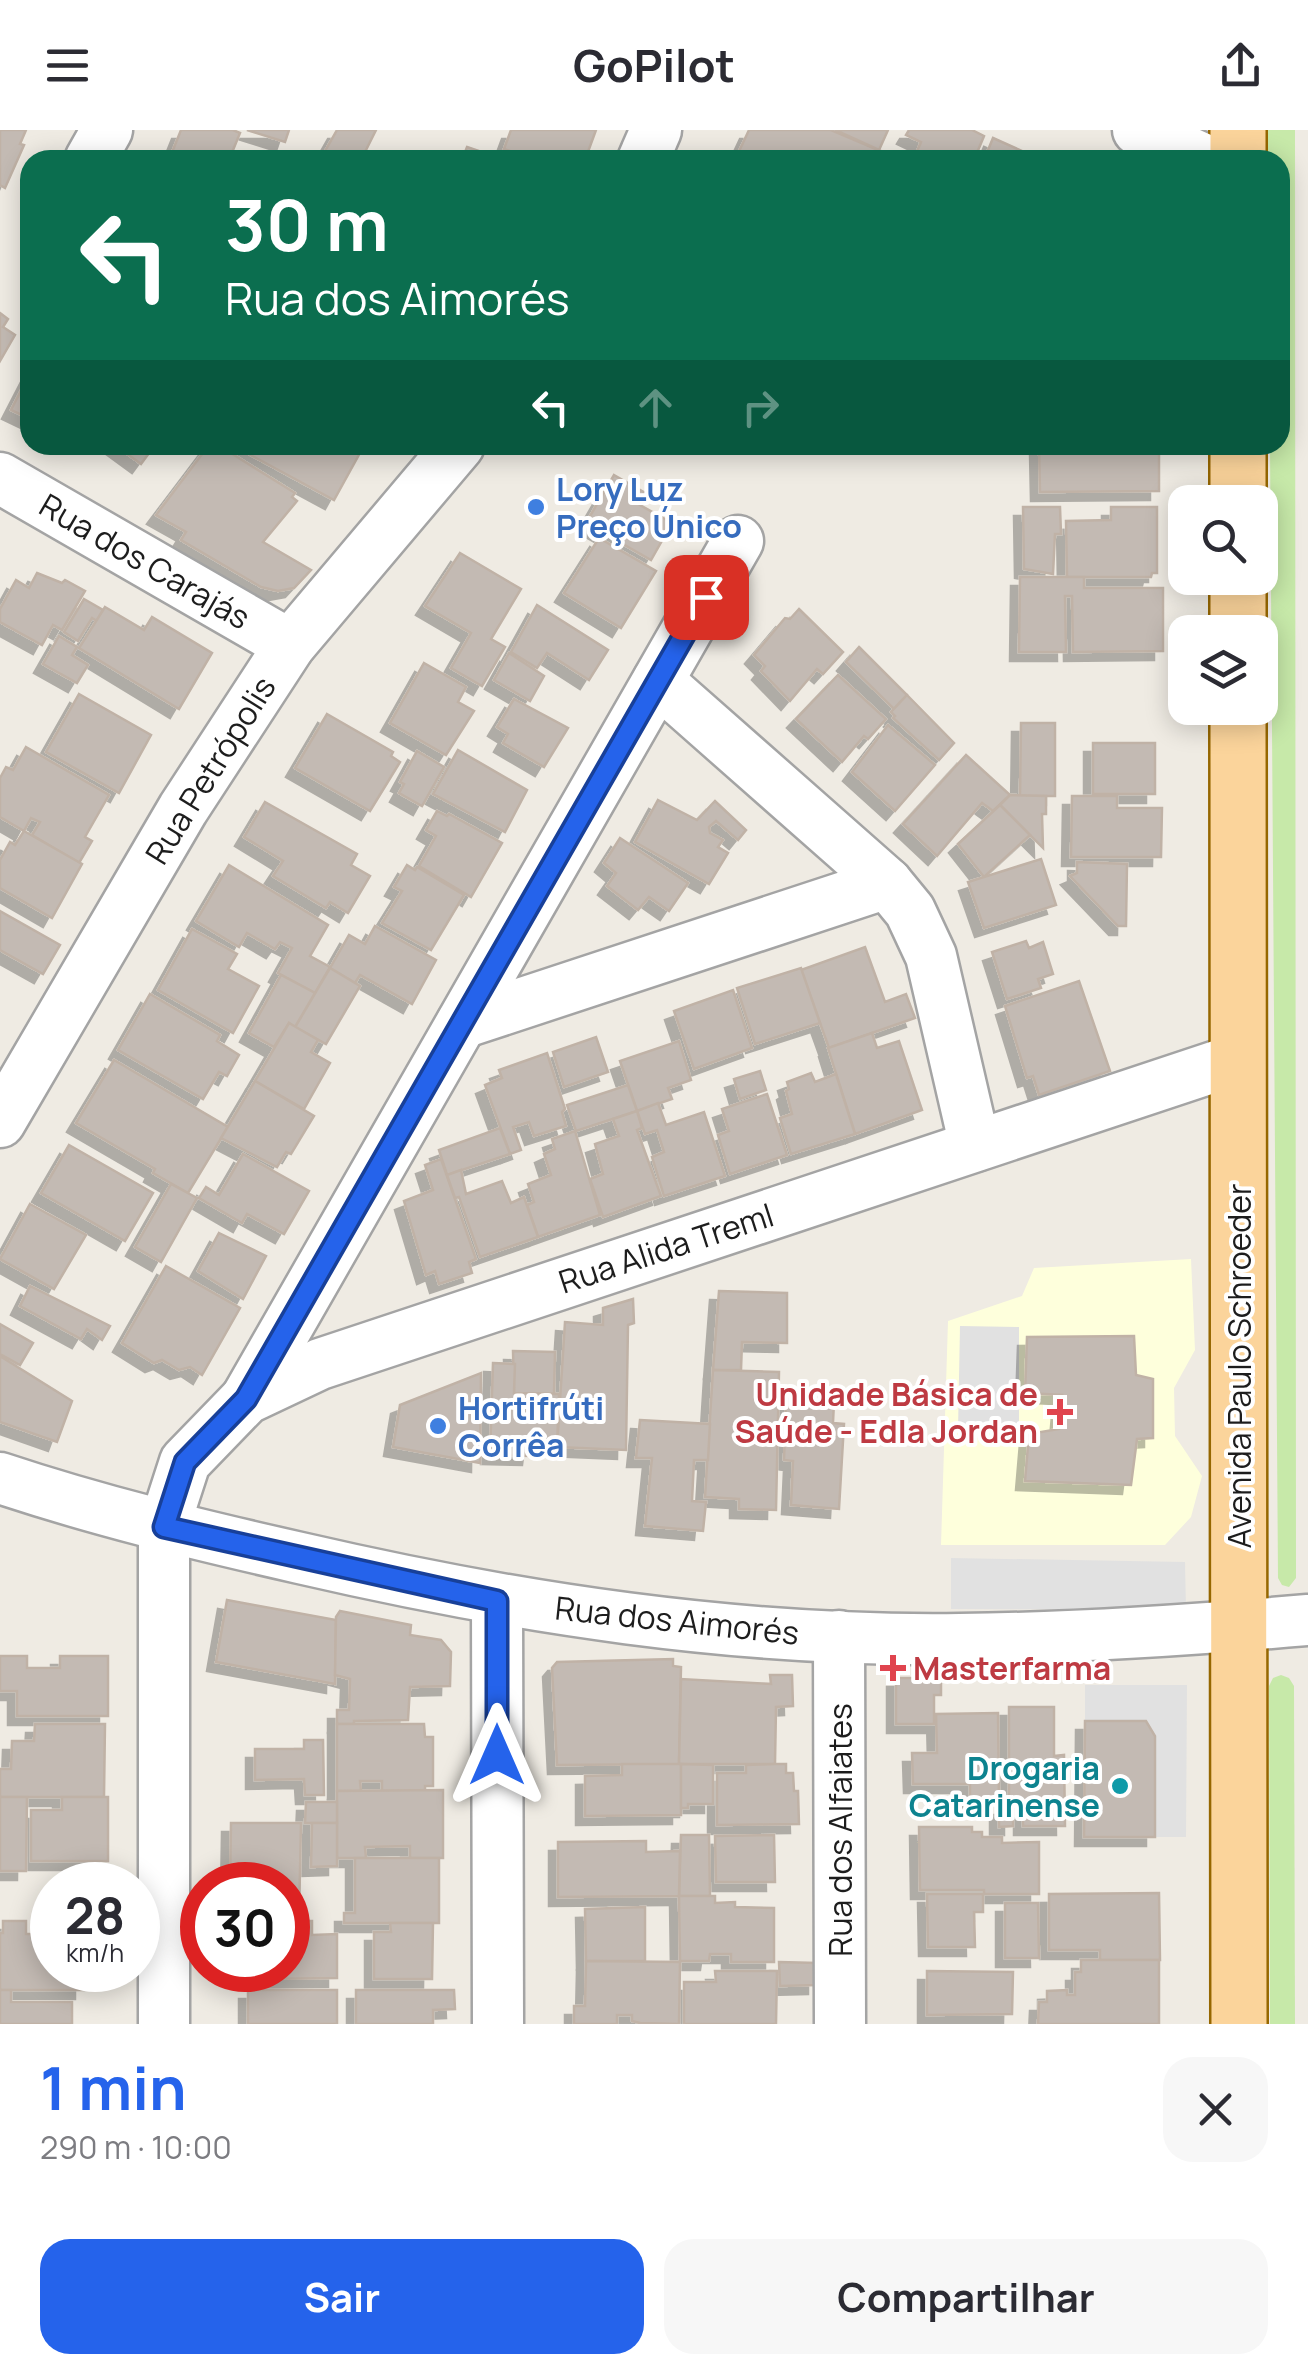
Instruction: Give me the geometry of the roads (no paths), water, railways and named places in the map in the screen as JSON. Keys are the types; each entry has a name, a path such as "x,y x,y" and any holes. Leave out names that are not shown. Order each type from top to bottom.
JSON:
{"main road":[{"path":"1238,455 1238,485"},
{"name":"Avenida Paulo Schroeder","path":"1238,725 1239,2024"}],"street":[{"path":"1138,130 1183,150"},
{"name":"Rua Petrópolis","path":"0,1122 183,809 290,645 451,455"},
{"name":"Rua dos Carajás","path":"0,478 290,645"},
{"path":"246,1399 738,541"},
{"path":"658,680 887,882 910,912 931,956 975,1146"},
{"path":"462,1023 887,882"},
{"name":"Rua Alida Treml","path":"164,2024 164,1527 185,1462 246,1399 320,1364 1238,1059"},
{"name":"Rua dos Aimorés","path":"0,1478 164,1527 497,1601 666,1623 959,1640 1308,1620"},
{"path":"497,1601 498,2024"},
{"name":"Rua dos Alfaiates","path":"839,1636 840,2024"}],"place":[{"name":"Lory Luz Preço Único","path":"536,507"},
{"name":"Unidade Básica de Saúde - Edla Jordan","path":"1060,1412"},
{"name":"Hortifrúti Corrêa","path":"438,1426"},
{"name":"Masterfarma","path":"893,1668"},
{"name":"Drogaria Catarinense","path":"1120,1786"}]}
